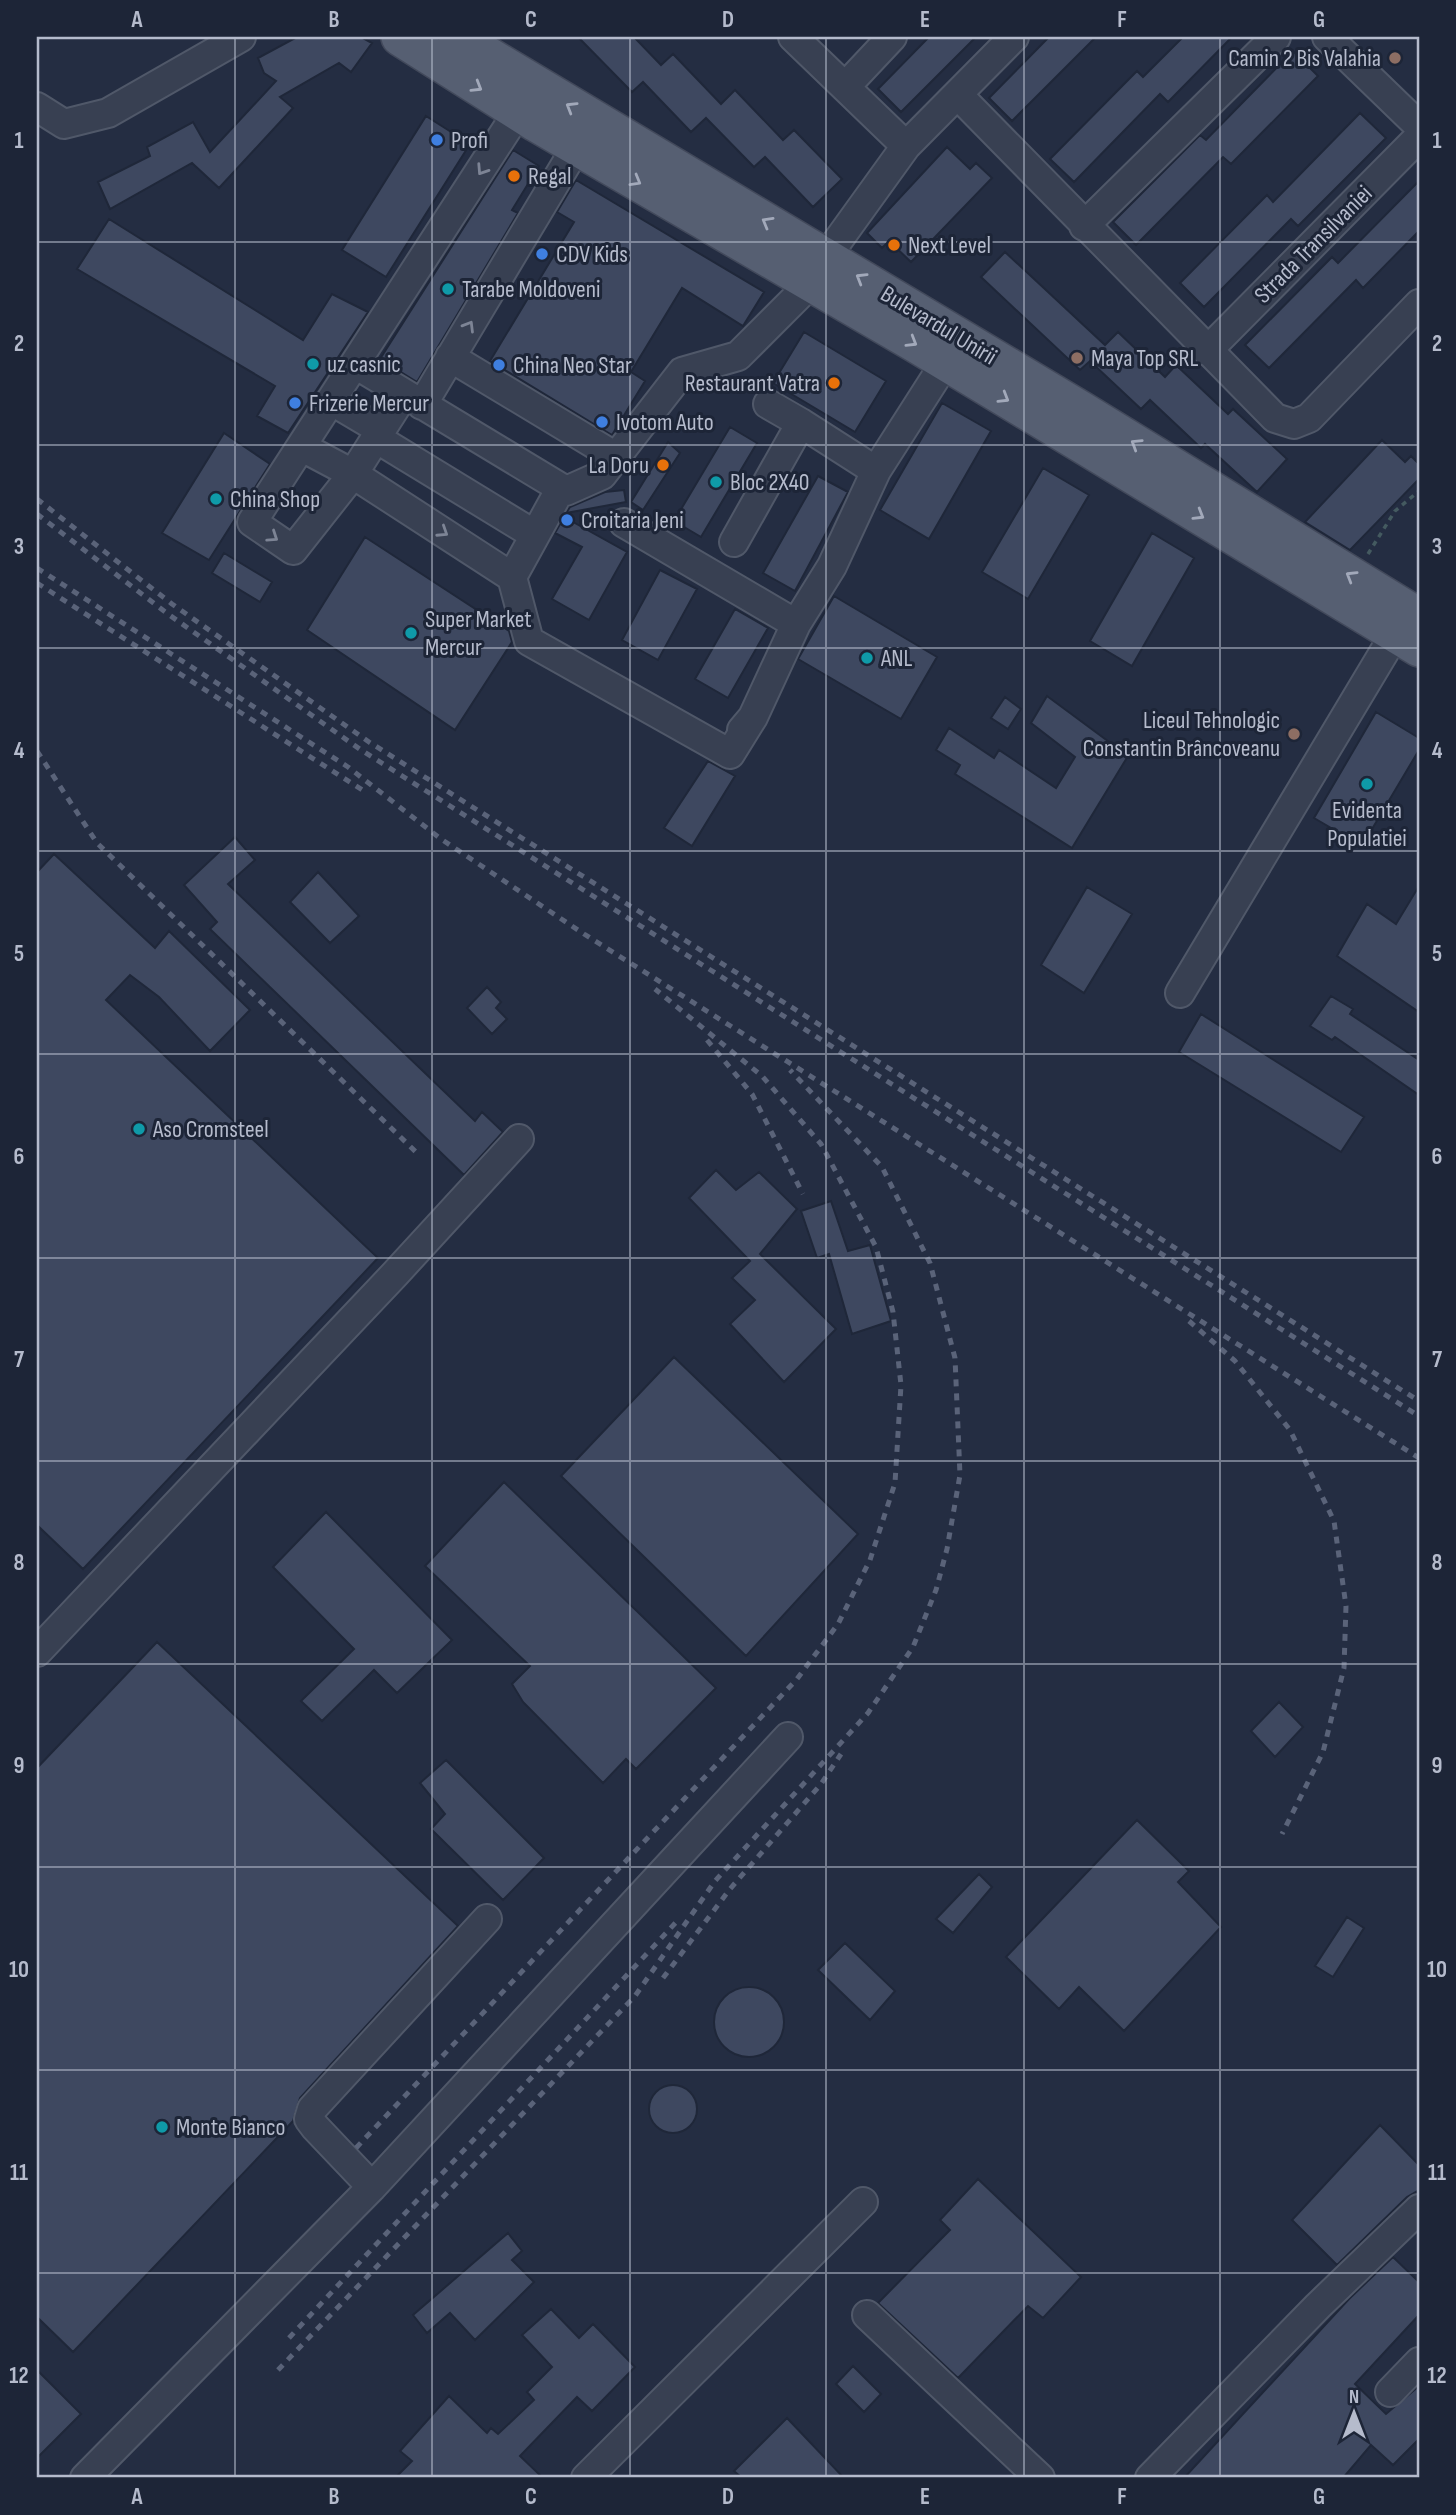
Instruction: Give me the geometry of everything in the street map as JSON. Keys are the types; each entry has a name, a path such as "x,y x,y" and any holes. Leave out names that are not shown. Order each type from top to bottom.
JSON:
{"main road":[{"name":"Bulevardul Unirii","path":"400,37 449,45 526,98 953,350 1411,633"},
{"name":"Bulevardul Unirii","path":"526,98 577,146 818,270"}],"street":[{"path":"204,37 209,48 229,37"},
{"path":"37,133 108,113 241,37"},
{"path":"793,37 906,146"},
{"path":"845,87 892,37"},
{"path":"357,365 566,491 602,475 682,372 738,356 818,270 906,146 1014,37"},
{"path":"1084,226 1276,37"},
{"path":"1326,37 1419,126"},
{"path":"958,95 1275,418 1294,424 1309,418 1419,304"},
{"path":"526,98 357,365 252,522 293,550 353,474 379,434 450,357 577,146"},
{"path":"37,107 64,124"},
{"name":"Strada Transilvaniei","path":"1207,351 1419,137"},
{"name":"Bulevardul Unirii","path":"512,577 529,641 730,754 796,624 832,566 876,471 953,350"},
{"path":"450,357 616,457"},
{"path":"332,401 535,535"},
{"path":"768,404 876,471"},
{"path":"734,542 801,423"},
{"path":"302,447 353,474 512,577 561,488"},
{"path":"624,523 796,624"},
{"path":"1180,993 1411,633"},
{"path":"41,1638 386,1284 519,1139"},
{"path":"85,2478 372,2187 788,1737"},
{"path":"372,2187 315,2127 309,2119 312,2109 487,1919"},
{"path":"586,2478 863,2202"},
{"path":"1150,2478 1318,2306 1419,2209"},
{"path":"867,2315 1041,2478"},
{"path":"1390,2392 1419,2362"}],"path":[{"path":"1366,559 1395,510 1419,491"}],"building":[{"path":"297,37 361,37 372,43 351,72 339,63 280,97 293,108 219,188 192,163 110,209 98,182 150,156 147,147 193,122 210,152 276,81 264,73 258,58"},
{"path":"578,37 634,37 661,65 673,54 721,104 735,90 783,140 794,130 842,179 813,207 765,157 754,167 706,118 691,132 643,82 632,92"},
{"path":"929,37 976,37 901,112 878,89"},
{"path":"1049,37 1096,37 1012,121 989,98"},
{"path":"1183,37 1232,37 1168,102 1160,94 1074,182 1050,159 1137,71 1143,77"},
{"path":"1293,51 1318,76 1231,164 1223,157 1136,245 1113,222 1200,135 1206,140"},
{"path":"1360,113 1386,138 1298,226 1291,219 1204,307 1180,283 1267,195 1273,202"},
{"path":"426,116 470,144 386,277 342,250"},
{"path":"947,147 970,169 976,163 992,178 911,262 889,241 882,248 867,233"},
{"name":"Tarabe Moldoveni","path":"513,150 539,166 512,210 518,213 417,382 380,359"},
{"path":"576,180 764,292 743,326 682,288 631,372 645,381 612,435 490,361 574,222 557,212"},
{"path":"1419,181 1419,231 1363,288 1356,280 1269,368 1245,345 1332,257 1338,263"},
{"path":"109,219 303,340 332,294 368,312 288,433 257,416 275,386 77,269"},
{"path":"1005,252 1105,345 1118,332 1165,377 1176,365 1228,414 1233,409 1287,459 1257,492 1205,444 1201,448 1150,400 1141,409 1090,361 1080,370 981,277"},
{"path":"804,332 886,381 855,432 773,383"},
{"path":"942,403 991,431 929,539 880,510"},
{"name":"Bloc 2X40","path":"730,427 757,443 701,537 674,521"},
{"name":"China Shop","path":"224,433 270,464 209,560 162,533"},
{"path":"1382,440 1405,462 1411,456 1419,464 1419,479 1350,550 1305,522"},
{"name":"La Doru","path":"668,442 680,453 643,510 631,502"},
{"path":"1043,468 1089,495 1028,599 982,572"},
{"path":"818,476 848,492 795,591 763,573"},
{"path":"624,490 626,502 566,513 570,507 605,492"},
{"path":"564,517 627,552 589,620 552,599 582,547 555,533"},
{"path":"1152,533 1194,558 1132,666 1090,641"},
{"name":"Super Market Mercur","path":"365,537 509,631 512,642 455,730 307,630"},
{"path":"224,553 272,582 260,602 212,573"},
{"path":"660,570 697,589 658,660 622,640"},
{"name":"ANL","path":"834,596 937,657 901,719 798,659"},
{"path":"735,609 768,628 728,698 695,679"},
{"path":"1047,696 1128,756 1072,848 955,774 960,765 936,750 949,728 994,758 999,750 1056,788 1075,757 1031,723"},
{"path":"1005,697 1021,709 1008,729 991,718"},
{"name":"Evidenta Populatiei","path":"1376,712 1419,738 1419,750 1362,846 1314,818"},
{"path":"708,761 735,776 692,846 664,828"},
{"path":"235,837 255,860 228,884 475,1121 482,1112 503,1132 464,1175 210,929 217,922 184,885"},
{"name":"Aso Cromsteel","path":"54,854 155,948 169,931 250,1010 210,1051 159,997 130,975 106,1000 378,1258 83,1569 37,1525 37,872"},
{"path":"318,872 359,916 330,943 290,902"},
{"path":"1419,886 1419,1012 1337,956 1367,904 1396,924"},
{"path":"1087,887 1132,914 1084,993 1041,965"},
{"path":"487,987 501,1002 496,1008 507,1019 492,1034 467,1008"},
{"path":"1331,996 1353,1009 1350,1014 1419,1060 1419,1095 1335,1037 1332,1040 1310,1026"},
{"path":"1201,1014 1364,1117 1341,1152 1179,1052"},
{"path":"716,1170 736,1190 759,1172 797,1209 760,1254 836,1329 784,1382 730,1324 755,1300 732,1278 750,1261 689,1198"},
{"path":"831,1201 848,1251 870,1245 891,1321 852,1334 829,1254 817,1258 801,1211"},
{"path":"674,1357 858,1534 746,1656 561,1476"},
{"path":"504,1482 716,1688 636,1769 626,1759 603,1783 523,1702 512,1684 530,1666 425,1566"},
{"path":"326,1512 452,1640 397,1693 374,1670 322,1721 301,1701 354,1649 273,1567"},
{"name":"Monte Bianco","path":"157,1642 458,1926 300,2098 293,2121 73,2352 37,2317 37,1768"},
{"path":"1279,1702 1303,1727 1275,1757 1251,1731"},
{"path":"446,1760 544,1858 503,1900 431,1829 445,1814 420,1783"},
{"path":"1137,1820 1189,1871 1178,1882 1221,1927 1124,2031 1079,1987 1059,2009 1006,1957"},
{"path":"979,1874 992,1887 953,1933 936,1919"},
{"path":"1347,1917 1364,1928 1333,1977 1315,1966"},
{"path":"845,1943 895,1991 870,2020 818,1970"},
{"path":"749,1987 774,1997 784,2022 774,2047 749,2057 724,2047 714,2022 724,1997"},
{"path":"673,2085 690,2092 697,2109 690,2126 673,2133 656,2126 649,2109 656,2092"},
{"path":"1380,2125 1419,2165 1419,2190 1407,2197 1337,2265 1292,2220"},
{"path":"978,2179 1081,2277 1043,2318 1028,2306 958,2378 878,2303 950,2230 940,2220"},
{"path":"508,2233 522,2251 512,2260 534,2282 475,2340 450,2313 427,2333 413,2315"},
{"path":"1393,2257 1419,2282 1419,2315 1355,2384 1386,2414 1419,2386 1419,2439 1393,2465 1371,2445 1343,2478 1184,2478 1349,2299"},
{"path":"551,2309 579,2338 593,2324 635,2367 592,2411 577,2397 520,2456 543,2478 395,2478 412,2461 400,2451 449,2396 487,2433 491,2428 498,2434 534,2400 527,2392 552,2367 522,2335"},
{"path":"853,2366 881,2394 864,2412 836,2384"},
{"path":"37,2370 81,2414 37,2458"},
{"path":"787,2418 844,2478 742,2478 734,2471"}],"railway":[{"path":"37,499 172,604 369,742 1419,1401"},
{"path":"37,514 168,614 361,750 1419,1416"},
{"path":"37,568 348,767 441,839 584,934 1419,1458"},
{"path":"37,583 364,791"},
{"path":"37,751 97,843 419,1155"},
{"path":"356,2148 797,1679 838,1624 870,1560 895,1483 901,1385 893,1312 876,1247 821,1144 762,1076 655,989"},
{"path":"707,1040 752,1094 803,1194"},
{"path":"278,2370 635,1996 715,1881 868,1713 913,1647 936,1590 947,1549 960,1475 955,1358 930,1263 882,1167 790,1070"},
{"path":"1189,1321 1235,1361 1290,1430 1334,1521 1346,1606 1344,1668 1323,1752 1282,1834"},
{"path":"663,1978 730,1889 821,1784 841,1754"},
{"path":"289,2338 680,1918"}],"place":[{"name":"Camin 2 Bis Valahia","path":"1395,58"},
{"name":"Profi","path":"437,140"},
{"name":"Regal","path":"514,176"},
{"name":"Next Level","path":"894,245"},
{"name":"CDV Kids","path":"542,254"},
{"name":"Tarabe Moldoveni","path":"448,289"},
{"name":"Maya Top SRL","path":"1077,358"},
{"name":"uz casnic","path":"313,364"},
{"name":"China Neo Star","path":"499,365"},
{"name":"Restaurant Vatra","path":"834,383"},
{"name":"Frizerie Mercur","path":"295,403"},
{"name":"Ivotom Auto","path":"602,422"},
{"name":"La Doru","path":"663,465"},
{"name":"Bloc 2X40","path":"716,482"},
{"name":"China Shop","path":"216,499"},
{"name":"Croitaria Jeni","path":"567,520"},
{"name":"Super Market Mercur","path":"411,633"},
{"name":"ANL","path":"867,658"},
{"name":"Liceul Tehnologic Constantin Brâncoveanu","path":"1294,734"},
{"name":"Evidenta Populatiei","path":"1367,784"},
{"name":"Aso Cromsteel","path":"139,1129"},
{"name":"Monte Bianco","path":"162,2127"}]}
